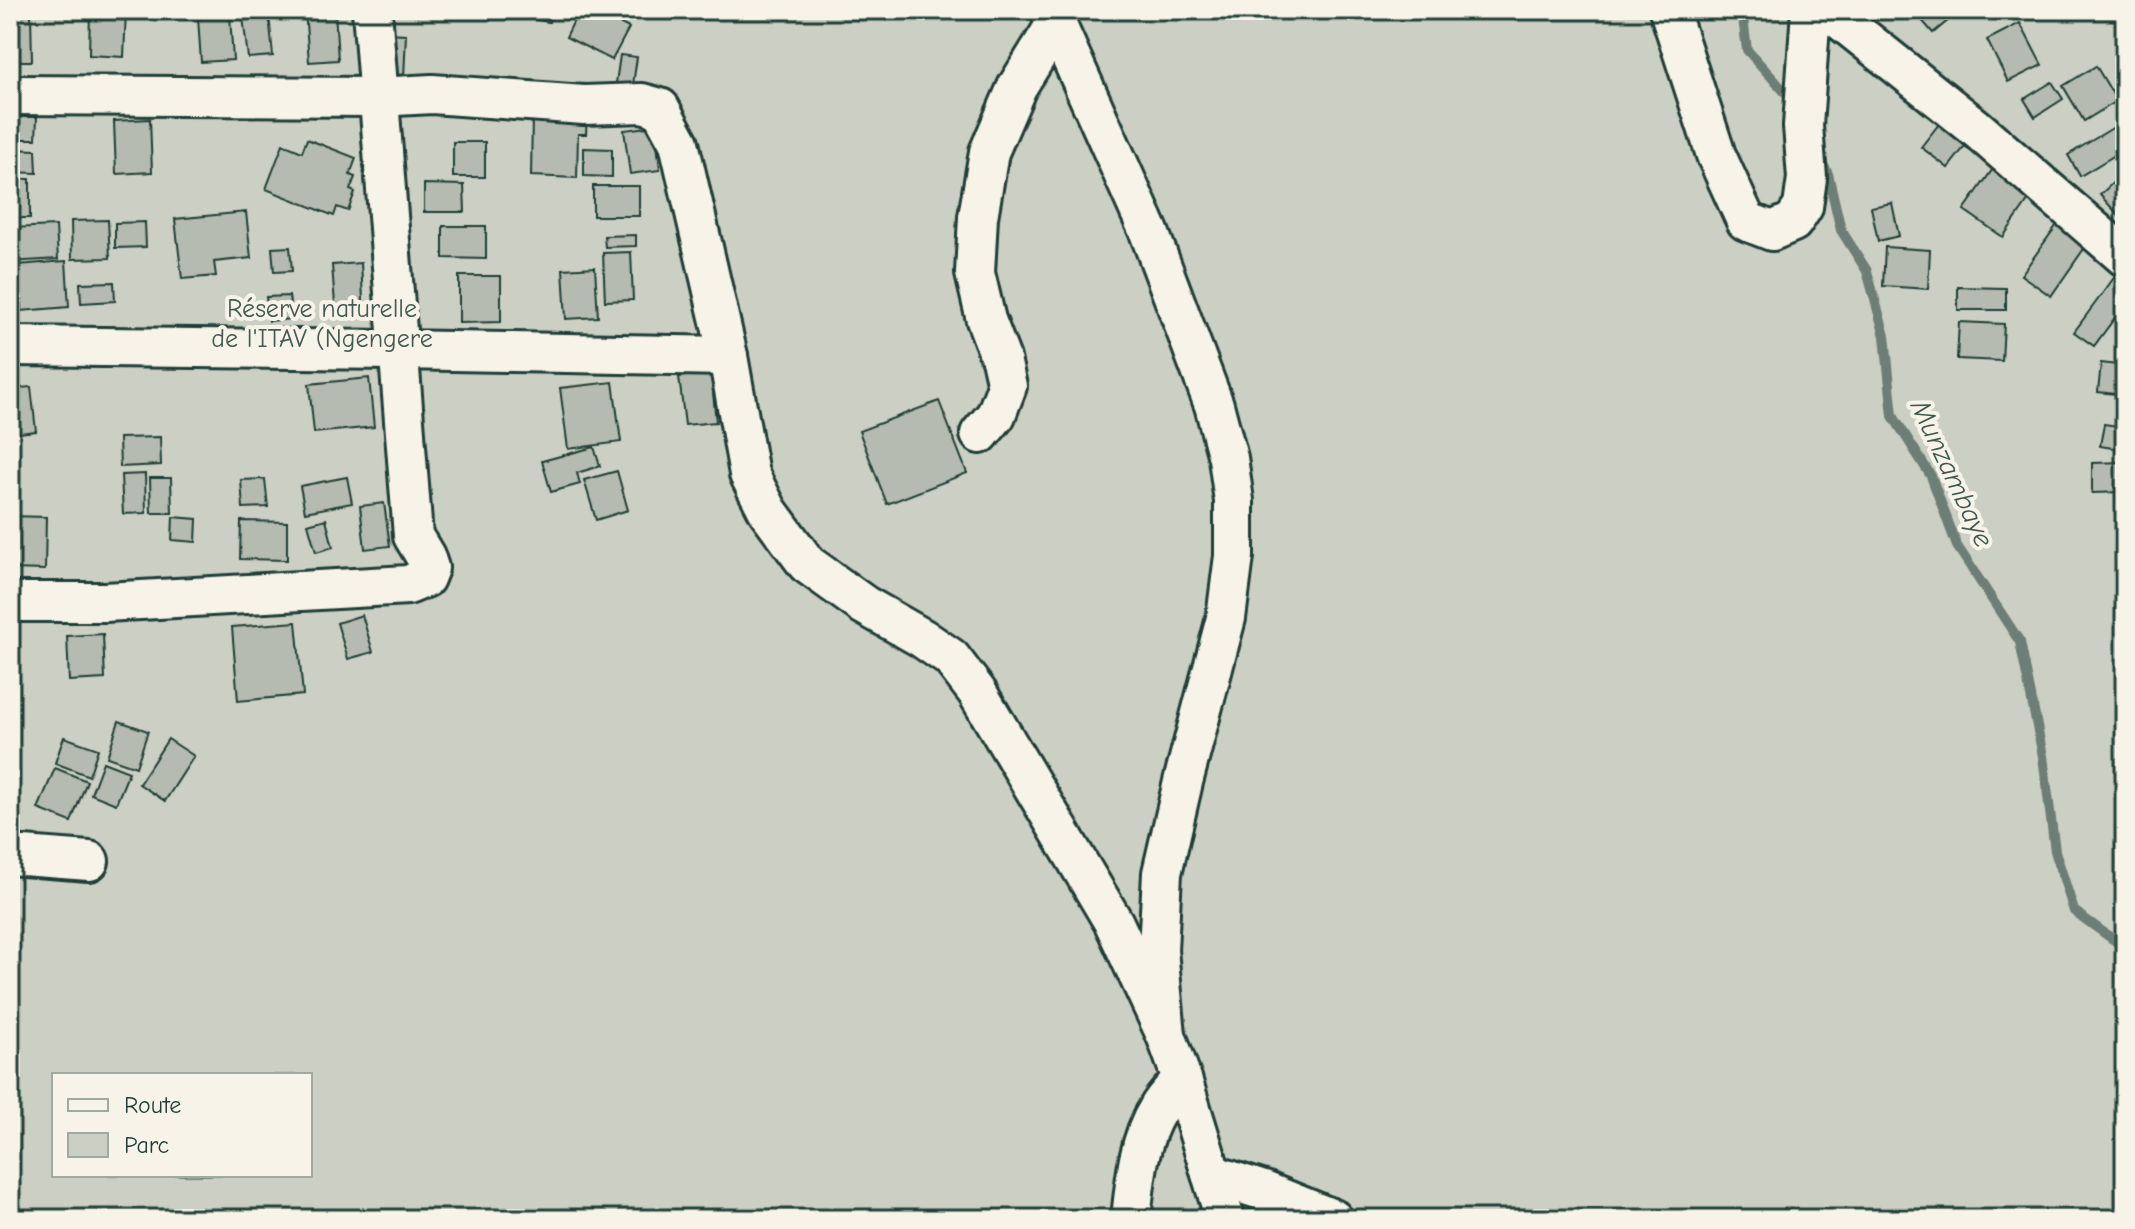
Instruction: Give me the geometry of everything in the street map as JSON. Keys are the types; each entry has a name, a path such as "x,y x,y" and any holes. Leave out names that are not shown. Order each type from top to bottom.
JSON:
{"street":[{"path":"10,602 105,602 392,586 408,585 425,578 429,568 413,536 372,10"},
{"path":"1669,10 1716,155 1746,221 1772,231 1793,222 1803,207 1807,178 1805,114 1811,10"},
{"path":"1828,10 1976,128 2125,257"},
{"path":"980,434 996,415 1007,386 975,273 978,217 989,152 1017,87 1053,17"},
{"path":"1053,17 1149,232 1214,405 1228,458 1234,501 1234,556 1226,618 1162,873 1158,950 1166,1035"},
{"path":"10,95 377,97 432,94 584,105 642,103 660,108 679,143 728,356 749,474 768,511 807,564 864,605 951,658 977,692 1114,923 1166,1035 1225,1219"},
{"path":"10,346 728,356"},
{"path":"10,855 89,861"},
{"path":"1131,1219 1135,1182 1147,1130 1159,1107 1182,1079"},
{"path":"1211,1174 1333,1219"}],"green space":[{"name":"Réserve naturelle de l'ITAV (Ngengere","path":"10,10 2125,10 2125,1219 10,1219"}],"building":[{"path":"90,10 126,10 124,57 89,55"},
{"path":"305,10 335,10 338,60 309,62"},
{"path":"400,10 467,10 466,15 400,14"},
{"path":"499,10 551,10 549,22 498,13"},
{"path":"579,10 593,10 629,28 612,60 566,37"},
{"path":"1913,10 1961,10 1933,33"},
{"path":"10,13 31,13 32,61 10,61"},
{"path":"269,14 273,56 248,58 243,17"},
{"path":"230,16 233,60 201,62 198,18"},
{"path":"2020,23 2042,65 2008,82 1987,40"},
{"path":"386,33 406,34 404,78 385,77"},
{"path":"620,55 637,57 633,85 616,83"},
{"path":"2096,66 2117,101 2084,121 2063,86"},
{"path":"2052,82 2063,99 2035,117 2024,99"},
{"path":"1950,110 1977,131 1948,168 1921,147"},
{"path":"532,114 587,116 586,134 578,134 577,178 531,176"},
{"path":"10,117 37,117 36,139 10,139"},
{"path":"150,119 152,172 116,174 114,121"},
{"path":"2119,124 2125,133 2125,149 2080,176 2068,155"},
{"path":"655,126 660,170 630,174 624,130"},
{"path":"307,139 356,158 350,175 355,177 350,190 355,192 348,211 337,207 334,216 266,189 283,144 302,152"},
{"path":"453,142 485,142 485,177 453,177"},
{"path":"584,148 612,149 612,177 584,176"},
{"path":"10,149 36,150 37,173 10,172"},
{"path":"1995,166 2033,194 2003,237 1964,210"},
{"path":"2125,171 2125,222 2100,195"},
{"path":"10,179 30,179 30,218 10,218"},
{"path":"424,184 464,185 465,212 424,212"},
{"path":"593,186 639,186 639,216 593,216"},
{"path":"1892,203 1899,236 1878,241 1871,207"},
{"path":"246,212 251,258 214,262 216,276 182,279 175,219"},
{"path":"108,220 110,258 72,259 71,221"},
{"path":"145,222 146,247 115,248 115,223"},
{"path":"2059,222 2088,243 2051,296 2021,275"},
{"path":"56,226 58,259 10,262 10,228"},
{"path":"443,226 486,226 486,259 443,258"},
{"path":"636,235 636,246 605,247 604,236"},
{"path":"290,247 292,271 274,272 272,248"},
{"path":"1885,247 1930,250 1928,289 1883,286"},
{"path":"631,252 633,300 605,301 603,253"},
{"path":"66,261 69,307 21,311 18,265"},
{"path":"361,263 364,317 336,318 332,265"},
{"path":"595,267 598,317 566,319 563,269"},
{"path":"2116,275 2125,281 2125,304 2094,346 2074,332"},
{"path":"459,276 501,276 501,322 459,323"},
{"path":"114,282 115,301 81,303 80,283"},
{"path":"1958,287 2006,288 2006,310 1958,310"},
{"path":"289,296 292,319 269,321 266,297"},
{"path":"1959,322 2004,324 2002,361 1957,359"},
{"path":"2101,363 2125,366 2125,395 2098,392"},
{"path":"711,373 716,422 685,425 679,377"},
{"path":"369,378 374,427 314,433 309,384"},
{"path":"613,382 621,442 568,449 560,388"},
{"path":"31,387 36,431 10,434 10,389"},
{"path":"939,401 967,473 887,504 859,431"},
{"path":"2104,424 2125,427 2125,450 2100,446"},
{"path":"160,437 161,465 120,467 119,438"},
{"path":"594,447 600,466 577,473 580,484 551,492 542,461"},
{"path":"2125,462 2125,492 2092,493 2092,463"},
{"path":"617,471 628,510 596,520 584,480"},
{"path":"145,474 146,513 123,514 121,475"},
{"path":"347,477 352,503 305,512 300,486"},
{"path":"150,478 171,478 172,513 151,513"},
{"path":"265,479 268,507 243,508 241,480"},
{"path":"384,503 390,546 365,549 360,506"},
{"path":"10,516 46,517 45,570 10,569"},
{"path":"173,517 197,519 196,542 172,540"},
{"path":"326,519 333,547 316,552 308,524"},
{"path":"241,521 287,522 287,560 240,559"},
{"path":"2118,543 2125,543 2125,572 2119,572"},
{"path":"362,615 373,652 348,659 337,623"},
{"path":"296,622 303,695 238,701 232,627"},
{"path":"103,634 105,679 69,681 67,636"},
{"path":"119,721 148,731 136,767 107,757"},
{"path":"64,737 98,749 89,776 55,763"},
{"path":"168,739 194,756 165,801 139,784"},
{"path":"103,762 129,772 116,804 91,794"},
{"path":"55,768 87,781 71,822 38,809"}],"waterway":[{"name":"Munzambaye","path":"1742,10 1747,50 1794,102"},
{"name":"Munzambaye","path":"1819,156 1828,174 1841,230 1867,271 1885,336 1893,416 1931,476 1957,546 2020,642 2043,756 2055,851 2074,911 2125,948"}]}
